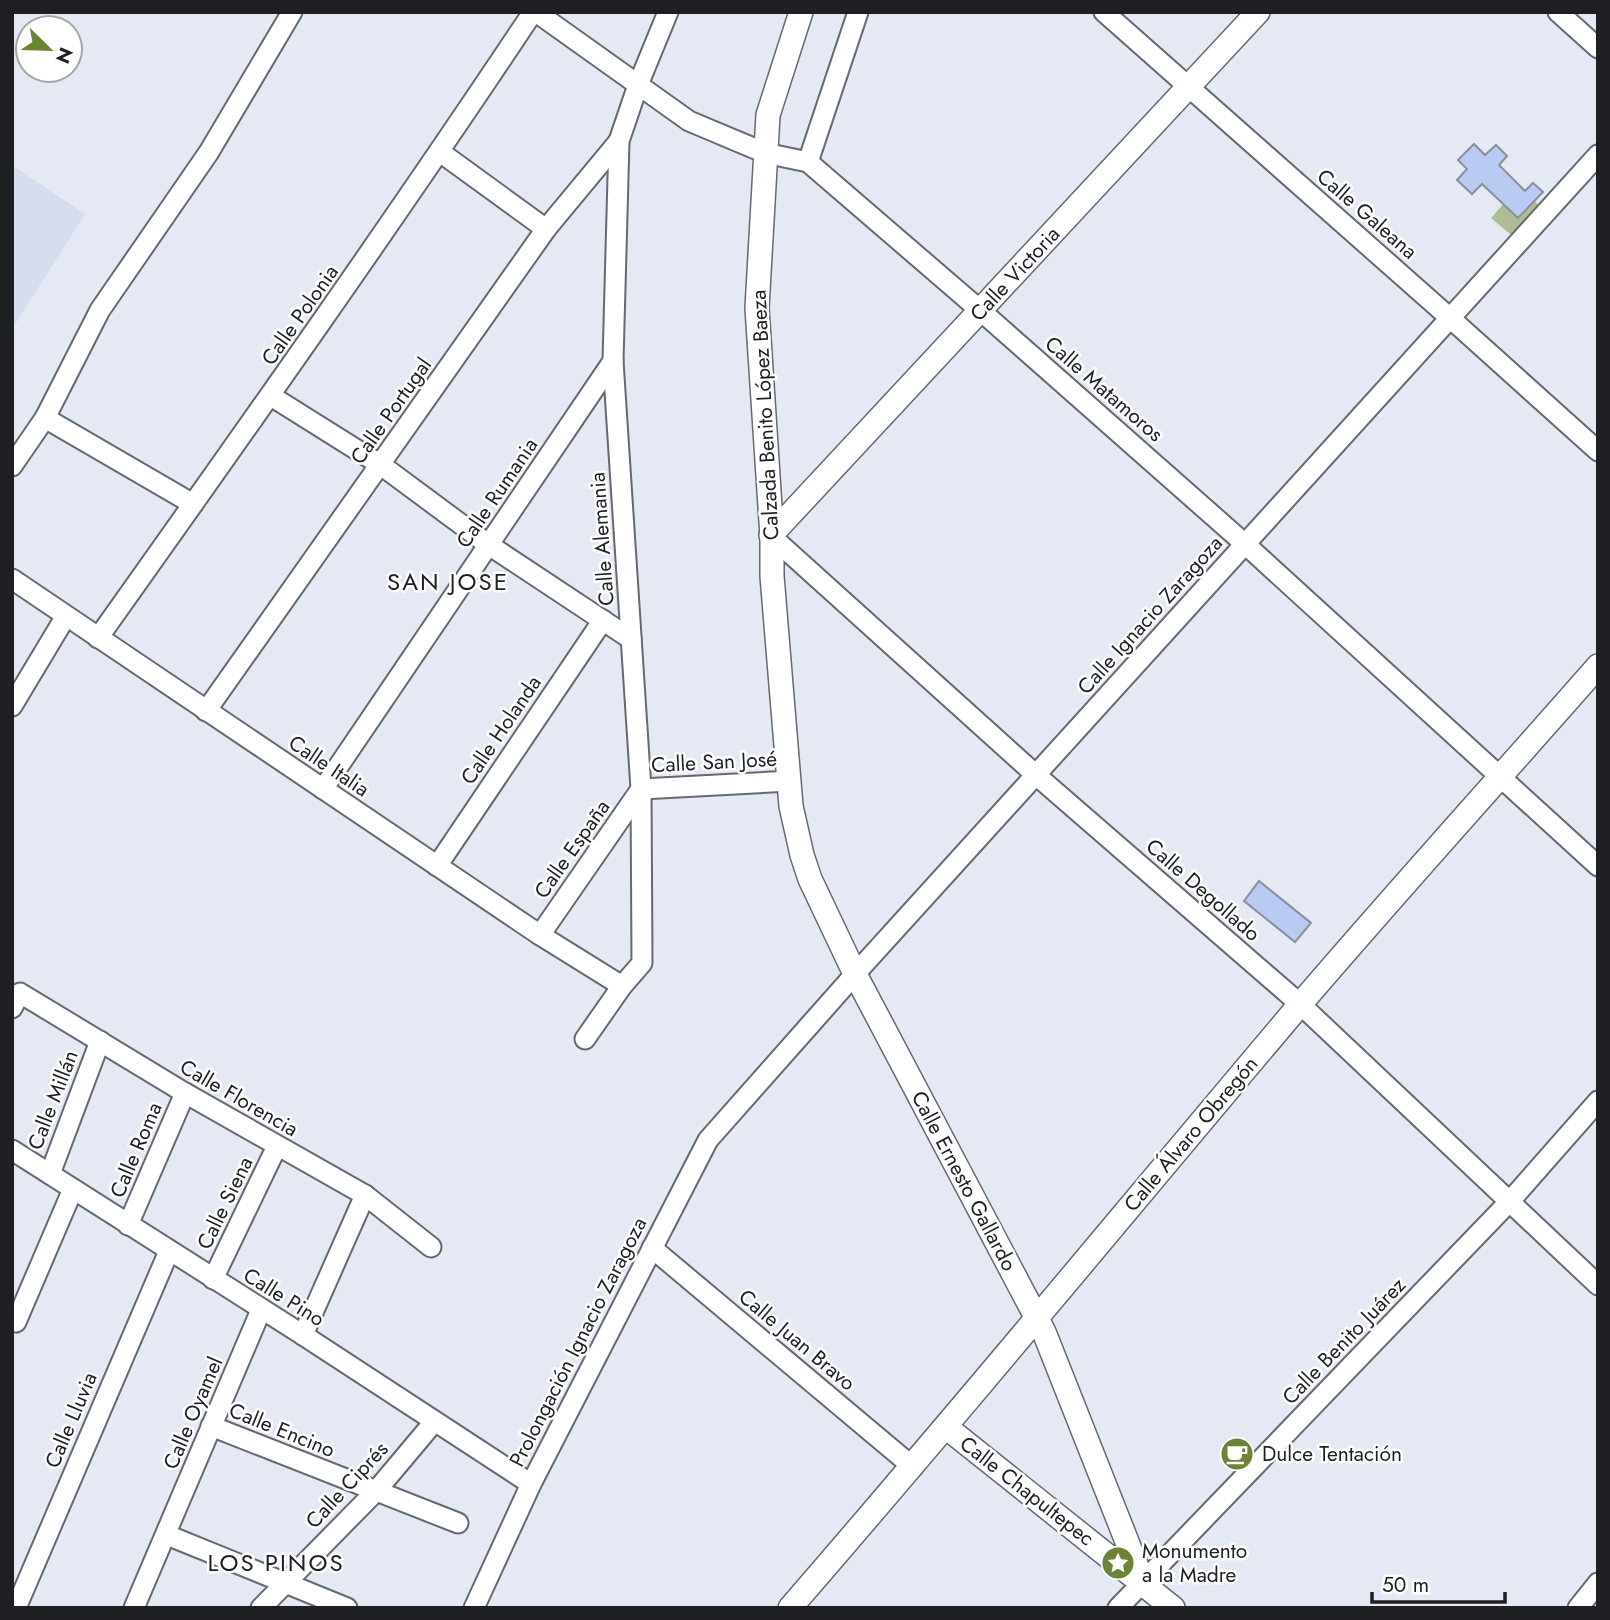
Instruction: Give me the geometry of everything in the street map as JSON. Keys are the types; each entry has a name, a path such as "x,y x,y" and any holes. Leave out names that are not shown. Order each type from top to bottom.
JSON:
{"street":[{"path":"12,467 45,418 100,310 209,152 292,12"},
{"name":"Calle Matamoros","path":"534,12 689,121 765,153 808,162 1245,544 1598,866"},
{"name":"Calle Polonia","path":"98,638 271,396 534,12"},
{"name":"Calle Alemania","path":"585,1039 622,986 642,963 641,789 613,361 619,141 638,85 668,12"},
{"name":"Calzada Benito López Baeza","path":"790,781 772,576 757,307 768,115 801,12"},
{"path":"808,162 858,12"},
{"name":"Calle Galeana","path":"1104,12 1598,451"},
{"name":"Calle Victoria","path":"771,536 1258,12"},
{"path":"1558,12 1598,48"},
{"name":"Calle Portugal","path":"206,711 546,229 619,141"},
{"path":"440,152 546,229"},
{"name":"Calle Ignacio Zaragoza","path":"738,1107 855,974 1598,155"},
{"name":"Calle Rumania","path":"323,789 613,361"},
{"path":"271,396 381,465 489,545 631,639"},
{"path":"45,418 193,505"},
{"name":"Calle Degollado","path":"771,536 1036,775 1300,1004 1598,1285"},
{"name":"Calle Italia","path":"12,579 540,935 622,986"},
{"path":"12,706 66,616"},
{"name":"Calle Holanda","path":"437,866 603,620"},
{"name":"Calle Álvaro Obregón","path":"790,1608 913,1467 1300,1004 1598,666"},
{"name":"Calle San José","path":"641,789 790,781"},
{"name":"Calle Ernesto Gallardo","path":"790,781 791,806 810,878 855,974 1044,1332 1143,1582"},
{"name":"Calle España","path":"540,935 641,789"},
{"name":"Calle Florencia","path":"16,1001 100,1041 185,1093 365,1195 431,1247"},
{"name":"Calle Millán","path":"50,1174 100,1041"},
{"name":"Calle Roma","path":"128,1225 185,1093"},
{"name":"Calle Benito Juárez","path":"1118,1608 1510,1201 1598,1101"},
{"name":"Prolongación Ignacio Zaragoza","path":"474,1608 531,1483 708,1140 738,1107"},
{"name":"Calle Siena","path":"213,1279 277,1146"},
{"name":"Calle Pino","path":"12,1150 531,1483"},
{"path":"16,1322 73,1189"},
{"path":"303,1335 365,1195"},
{"name":"Calle Juan Bravo","path":"652,1248 913,1467"},
{"name":"Calle Lluvia","path":"16,1608 169,1251"},
{"name":"Calle Oyamel","path":"134,1608 261,1310"},
{"name":"Calle Ciprés","path":"261,1608 376,1491 435,1422"},
{"name":"Calle Encino","path":"211,1426 457,1523"},
{"name":"Calle Chapultepec","path":"946,1427 1173,1608"},
{"path":"166,1535 348,1608"},
{"path":"1578,1608 1598,1583"}],"shaded area":[{"path":"12,165 85,214 12,329"}],"green space":[{"path":"1520,185 1544,211 1516,239 1491,218"}],"building":[{"path":"1474,144 1485,155 1496,145 1507,156 1499,165 1525,191 1533,183 1543,192 1518,218 1482,184 1472,194 1457,180 1467,169 1458,160"},
{"path":"1259,881 1311,923 1295,942 1244,901"}],"place":[{"name":"Dulce Tentación","path":"1237,1454"},
{"name":"Monumento a la Madre","path":"1118,1563"}],"district":[{"name":"SAN JOSE","path":"448,581"},
{"name":"LOS PINOS","path":"276,1562"}]}
